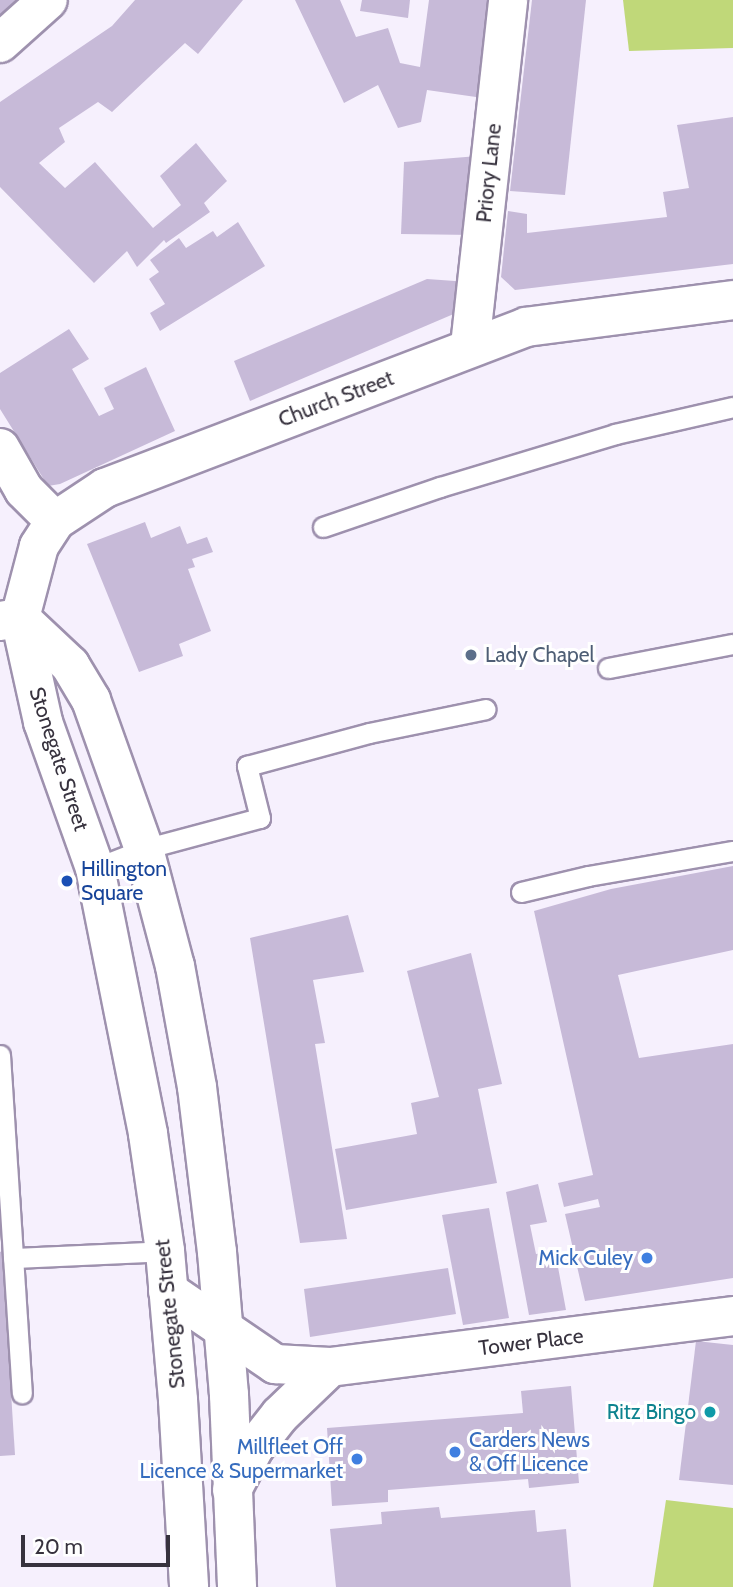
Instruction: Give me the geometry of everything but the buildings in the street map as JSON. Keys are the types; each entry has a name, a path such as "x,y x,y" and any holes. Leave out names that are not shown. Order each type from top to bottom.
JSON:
{"street":[{"path":"0,43 48,0"},
{"name":"Priory Lane","path":"470,346 508,0"},
{"name":"Church Street","path":"10,620 39,547 55,521 105,488 470,346 526,327 733,300"},
{"path":"0,448 24,491 55,521"},
{"name":"Stonegate Street","path":"10,620 70,665 91,700 144,849 175,966 197,1087 223,1332 229,1395 237,1587"},
{"name":"Stonegate Street","path":"10,620 43,722 96,868 148,1133 165,1251 178,1400 189,1587"},
{"name":"Tower Place","path":"168,1291 223,1332 275,1364 330,1367 733,1316"},
{"path":"232,1490 263,1437 280,1415 330,1367"}],"lane":[{"path":"323,527 440,487 615,433 733,407"},
{"path":"608,668 733,645"},
{"path":"96,868 144,849 260,818 247,766 369,733 486,709"},
{"path":"521,892 588,876 733,852"},
{"path":"0,1055 22,1393"},
{"path":"13,1258 165,1251"}],"green space":[{"path":"623,0 733,0 733,48 629,51"},
{"path":"666,1500 733,1508 733,1587 653,1587"}],"place":[{"name":"Lady Chapel","path":"471,655"},
{"name":"Hillington Square","path":"67,881"},
{"name":"Mick Culey","path":"647,1258"},
{"name":"Ritz Bingo","path":"710,1412"},
{"name":"Carders News & Off Licence","path":"455,1452"},
{"name":"Millfleet Off Licence & Supermarket","path":"357,1459"}]}
